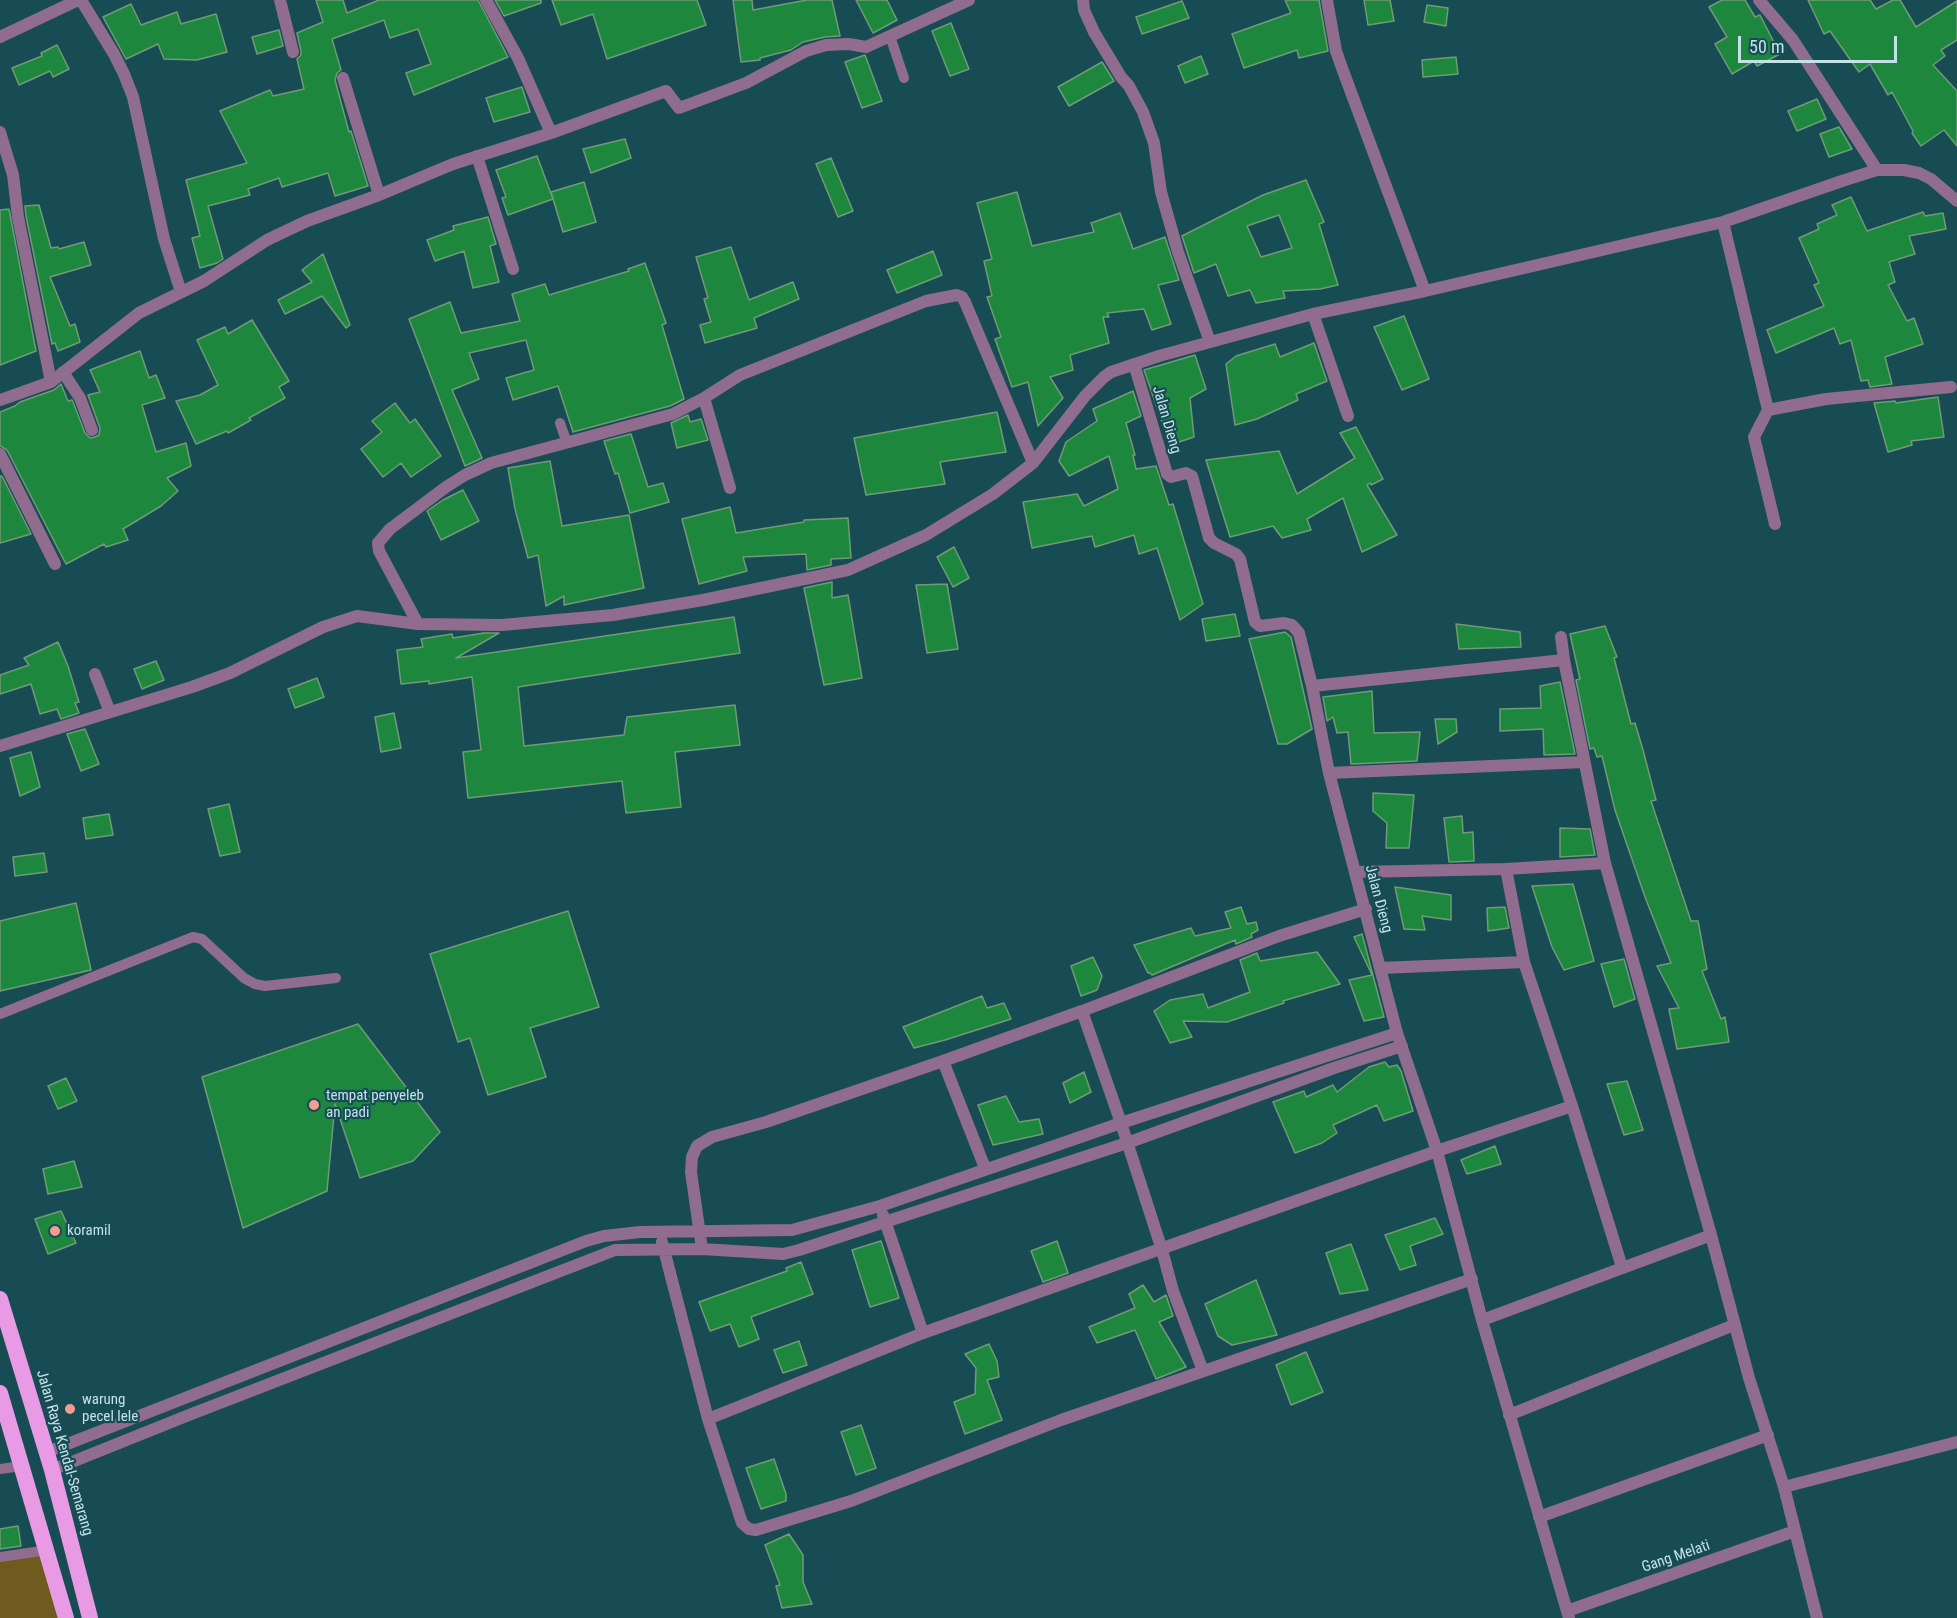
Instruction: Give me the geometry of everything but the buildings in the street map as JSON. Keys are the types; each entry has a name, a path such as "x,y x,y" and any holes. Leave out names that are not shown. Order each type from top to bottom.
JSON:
{"highway":[{"name":"Jalan Raya Kendal-Semarang","path":"0,1299 47,1452 90,1618"},
{"path":"0,1393 48,1550 66,1618"}],"street":[{"path":"0,37 59,4 80,0 114,54 133,97 164,238 181,292"},
{"path":"280,0 293,52"},
{"path":"486,0 518,58 551,133"},
{"path":"0,400 51,382 139,313 204,281 267,240 307,221 379,195 453,164 551,133 666,91 678,108 746,83 806,51 837,44 866,47 969,0"},
{"path":"1083,0 1084,10 1094,32 1121,77 1130,86 1143,112 1154,143 1164,202 1178,252 1210,342"},
{"path":"1327,0 1336,51 1425,291"},
{"path":"1759,0 1793,40 1877,170"},
{"path":"344,78 379,195"},
{"path":"0,132 14,175 18,217 51,382"},
{"path":"477,156 513,269"},
{"path":"0,746 192,687 230,673 323,627 357,616 418,624 502,625 613,615 703,600 848,570 926,535 993,494 1033,463 1097,383 1111,372 1210,342 1313,314 1425,291 1723,222 1877,170 1919,172 1957,201"},
{"path":"1723,222 1768,410 1754,437 1775,524"},
{"path":"418,624 379,551 378,543 390,529 465,475 491,463 674,414 740,375 926,301 960,295 965,302 1033,463"},
{"path":"1313,314 1348,416"},
{"name":"Jalan Dieng","path":"1134,364 1167,474 1171,477 1186,473 1192,476 1209,538 1236,554 1240,559 1255,622 1260,626 1292,625 1297,629 1312,686 1329,773 1397,1033 1437,1151 1482,1320 1568,1615"},
{"path":"63,372 80,398 92,430"},
{"path":"1768,410 1826,399 1952,387"},
{"path":"704,398 730,488"},
{"path":"0,454 55,564"},
{"path":"1561,637 1605,863 1711,1235 1734,1325 1784,1486 1817,1618"},
{"path":"1312,686 1564,660"},
{"path":"95,674 110,712"},
{"path":"1329,773 1584,762"},
{"path":"1355,872 1506,870 1605,863"},
{"path":"1506,870 1524,962 1622,1268"},
{"path":"702,1249 691,1172 694,1151 703,1141 766,1122 942,1061 1082,1011 1279,936 1366,909"},
{"path":"1380,968 1524,962"},
{"path":"1082,1011 1121,1123 1173,1291 1203,1371"},
{"path":"47,1452 586,1240 621,1234 699,1230 792,1230 880,1206 985,1168 1397,1033"},
{"path":"52,1470 189,1414 615,1250 702,1249 783,1254 799,1250 1127,1143 1334,1068 1402,1046"},
{"path":"942,1061 985,1168"},
{"path":"708,1419 923,1333 1437,1151 1572,1106"},
{"path":"880,1206 923,1333"},
{"path":"792,1230 799,1250"},
{"path":"659,1233 708,1419 742,1523 756,1530 851,1501 1061,1420 1472,1280"},
{"path":"1482,1320 1711,1235"},
{"path":"392,1317 398,1333"},
{"path":"1509,1415 1734,1325"},
{"path":"1539,1517 1768,1435"},
{"path":"1784,1486 1957,1442"},
{"name":"Gang Melati","path":"1568,1615 1795,1531"}],"lane":[{"path":"890,36 904,78"},
{"path":"560,423 567,443"},
{"path":"0,1014 193,937 202,939 244,978 255,984 265,986 336,978"},
{"path":"0,1469 22,1466"},
{"path":"0,1557 48,1550"}],"shaded area":[{"path":"48,1550 66,1618 0,1618 0,1557"}],"place":[{"name":"tempat penyeleb an padi","path":"314,1105"},
{"name":"koramil","path":"55,1231"},
{"name":"warung pecel lele","path":"70,1409"}]}
